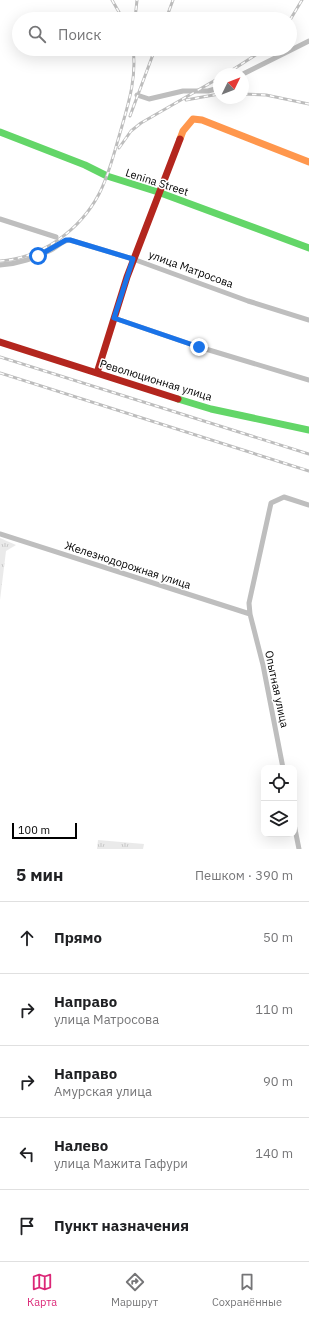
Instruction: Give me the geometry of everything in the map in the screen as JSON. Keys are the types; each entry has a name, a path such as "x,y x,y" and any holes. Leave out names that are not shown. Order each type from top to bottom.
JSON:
{"street":[{"path":"297,47 309,41"},
{"path":"249,71 279,56"},
{"path":"137,95 150,99 183,91 213,90"},
{"path":"96,373 133,259 158,192 183,131 193,119 202,120 309,162"},
{"name":"Lenina Street","path":"0,132 85,165 107,176 158,192 309,248"},
{"path":"0,219 56,237"},
{"name":"улица Матросова","path":"0,265 21,263 53,249 66,240 133,259 248,301 309,320"},
{"path":"114,318 199,347 309,380"},
{"name":"Революционная улица","path":"0,342 211,408 309,430"},
{"name":"Опытная улица","path":"282,765 263,665 250,614 249,602 271,503 284,497 309,506"},
{"name":"Железнодорожная улица","path":"0,534 250,614"},
{"path":"297,837 299,849"}],"green space":[{"path":"0,538 16,545 6,551 0,600"},
{"path":"98,840 144,844 143,849 97,849"}],"railway":[{"path":"112,0 119,12"},
{"path":"136,12 137,0"},
{"path":"169,12 173,0"},
{"path":"295,12 302,0"},
{"path":"0,261 16,259 45,248 70,230 91,207 106,179 126,112 133,81 134,56"},
{"path":"130,116 152,56"},
{"path":"235,68 254,56"},
{"path":"119,148 131,131 141,123 213,81"},
{"path":"249,94 266,95 309,104"},
{"path":"186,100 213,95"},
{"path":"0,357 309,454"},
{"path":"0,373 309,471"}],"traffic: fast":[{"path":"0,132 85,165 107,176 158,192 309,248"},
{"path":"178,399 211,409 309,430"}],"traffic: slow":[{"path":"180,139 183,131 193,119 202,120 309,162"}],"traffic: jam":[{"path":"97,373 127,277 180,139"},
{"path":"0,342 178,399"}],"route":[{"path":"38,256 53,249 66,240 70,240 128,259 133,259 114,318 199,347"}]}
